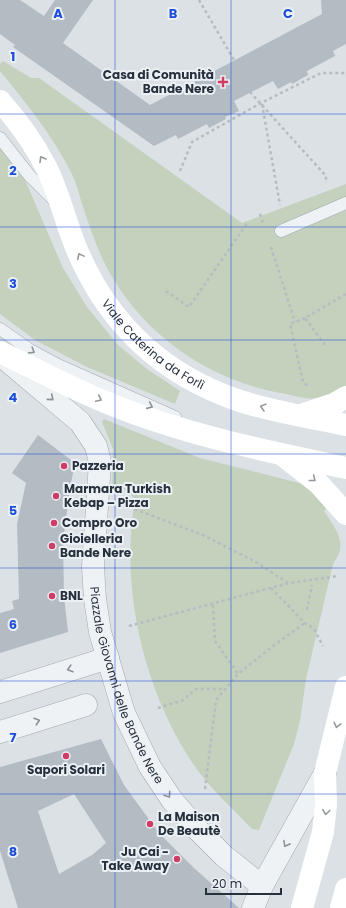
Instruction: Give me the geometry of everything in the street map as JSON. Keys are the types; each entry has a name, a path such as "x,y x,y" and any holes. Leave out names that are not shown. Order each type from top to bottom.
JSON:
{"main road":[{"name":"Viale Caterina da Forlì","path":"0,101 29,138 46,166 77,250 99,290 132,335 156,357 209,389 238,400 300,415"},
{"path":"0,353 109,404 212,438 346,468"},
{"path":"300,415 334,404 346,397"},
{"path":"300,415 346,425"},
{"path":"283,455 319,484 346,514"},
{"path":"302,908 323,832 326,805 325,773 346,687"},
{"path":"341,908 346,889"}],"street":[{"name":"Piazzale Giovanni delle Bande Nere","path":"0,353 80,422 96,446 100,462 93,568 100,632 124,713 150,767 172,800 196,828 224,856 262,886"},
{"path":"0,692 108,658"},
{"path":"0,732 86,705"},
{"path":"252,908 262,886 325,773"}],"lane":[{"name":"Viale Caterina da Forlì","path":"0,138 29,175 62,208"},
{"path":"281,231 346,203"},
{"path":"0,329 30,350 58,365 193,425 212,438"}],"path":[{"path":"199,0 234,60"},
{"path":"180,171 192,142 261,103 321,73 346,73"},
{"path":"250,92 326,176 326,183"},
{"path":"261,103 280,205"},
{"path":"260,214 265,229"},
{"path":"166,290 189,307 248,222"},
{"path":"270,243 296,322"},
{"path":"313,390 303,382 290,324 305,318 346,294"},
{"path":"305,318 325,345"},
{"path":"129,507 203,535 256,562 289,583"},
{"path":"129,626 213,605 289,583 338,576"},
{"path":"307,610 312,585"},
{"path":"271,588 305,623 314,630 323,646"},
{"path":"213,605 215,641 238,674"},
{"path":"205,789 216,700 238,674 305,623"},
{"path":"158,708 183,700 196,689 225,689"}],"green space":[{"path":"3,61 31,78 39,78 242,223 346,184 346,391 308,398 254,387 227,377 202,365 179,350 157,332 138,312 121,290 106,266 93,235 76,184 64,158 47,132 0,71 0,64"},
{"path":"0,147 22,173 63,268 87,307 118,345 147,369 180,391 175,404 87,367 35,340 0,314"},
{"path":"104,419 200,458 315,487 331,502 324,511 338,534 340,540 340,550 333,564 306,679 300,721 294,744 259,830 252,829 218,794 194,766 172,727 158,697 147,665 133,599 130,565 131,532 135,500 128,491 112,487 113,449 102,422"}],"building":[{"path":"0,0 20,0 44,16 55,0 93,0 63,43 150,105 322,14 321,0 346,0 346,44 333,51 335,56 307,71 308,75 292,84 291,82 278,89 273,81 234,101 239,111 225,117 226,119 209,128 207,124 178,139 176,135 154,146 13,47 15,45 0,34"},
{"path":"38,435 75,463 63,542 64,596 68,632 0,653 0,613 14,609 12,601 19,599 17,524 26,483 12,473"},
{"path":"101,739 124,785 159,833 194,868 239,908 18,908 0,851 0,767","holes":["74,794 106,843 92,855 59,874 38,811"]}],"place":[{"name":"Casa di Comunità Bande Nere","path":"223,82"},
{"name":"Pazzeria","path":"64,466"},
{"name":"Marmara Turkish Kebap – Pizza","path":"56,496"},
{"name":"Compro Oro","path":"54,523"},
{"name":"Gioielleria Bande Nere","path":"52,546"},
{"name":"BNL","path":"52,596"},
{"name":"Sapori Solari","path":"66,756"},
{"name":"La Maison De Beautè","path":"150,824"},
{"name":"Ju Cai - Take Away","path":"177,859"}]}
